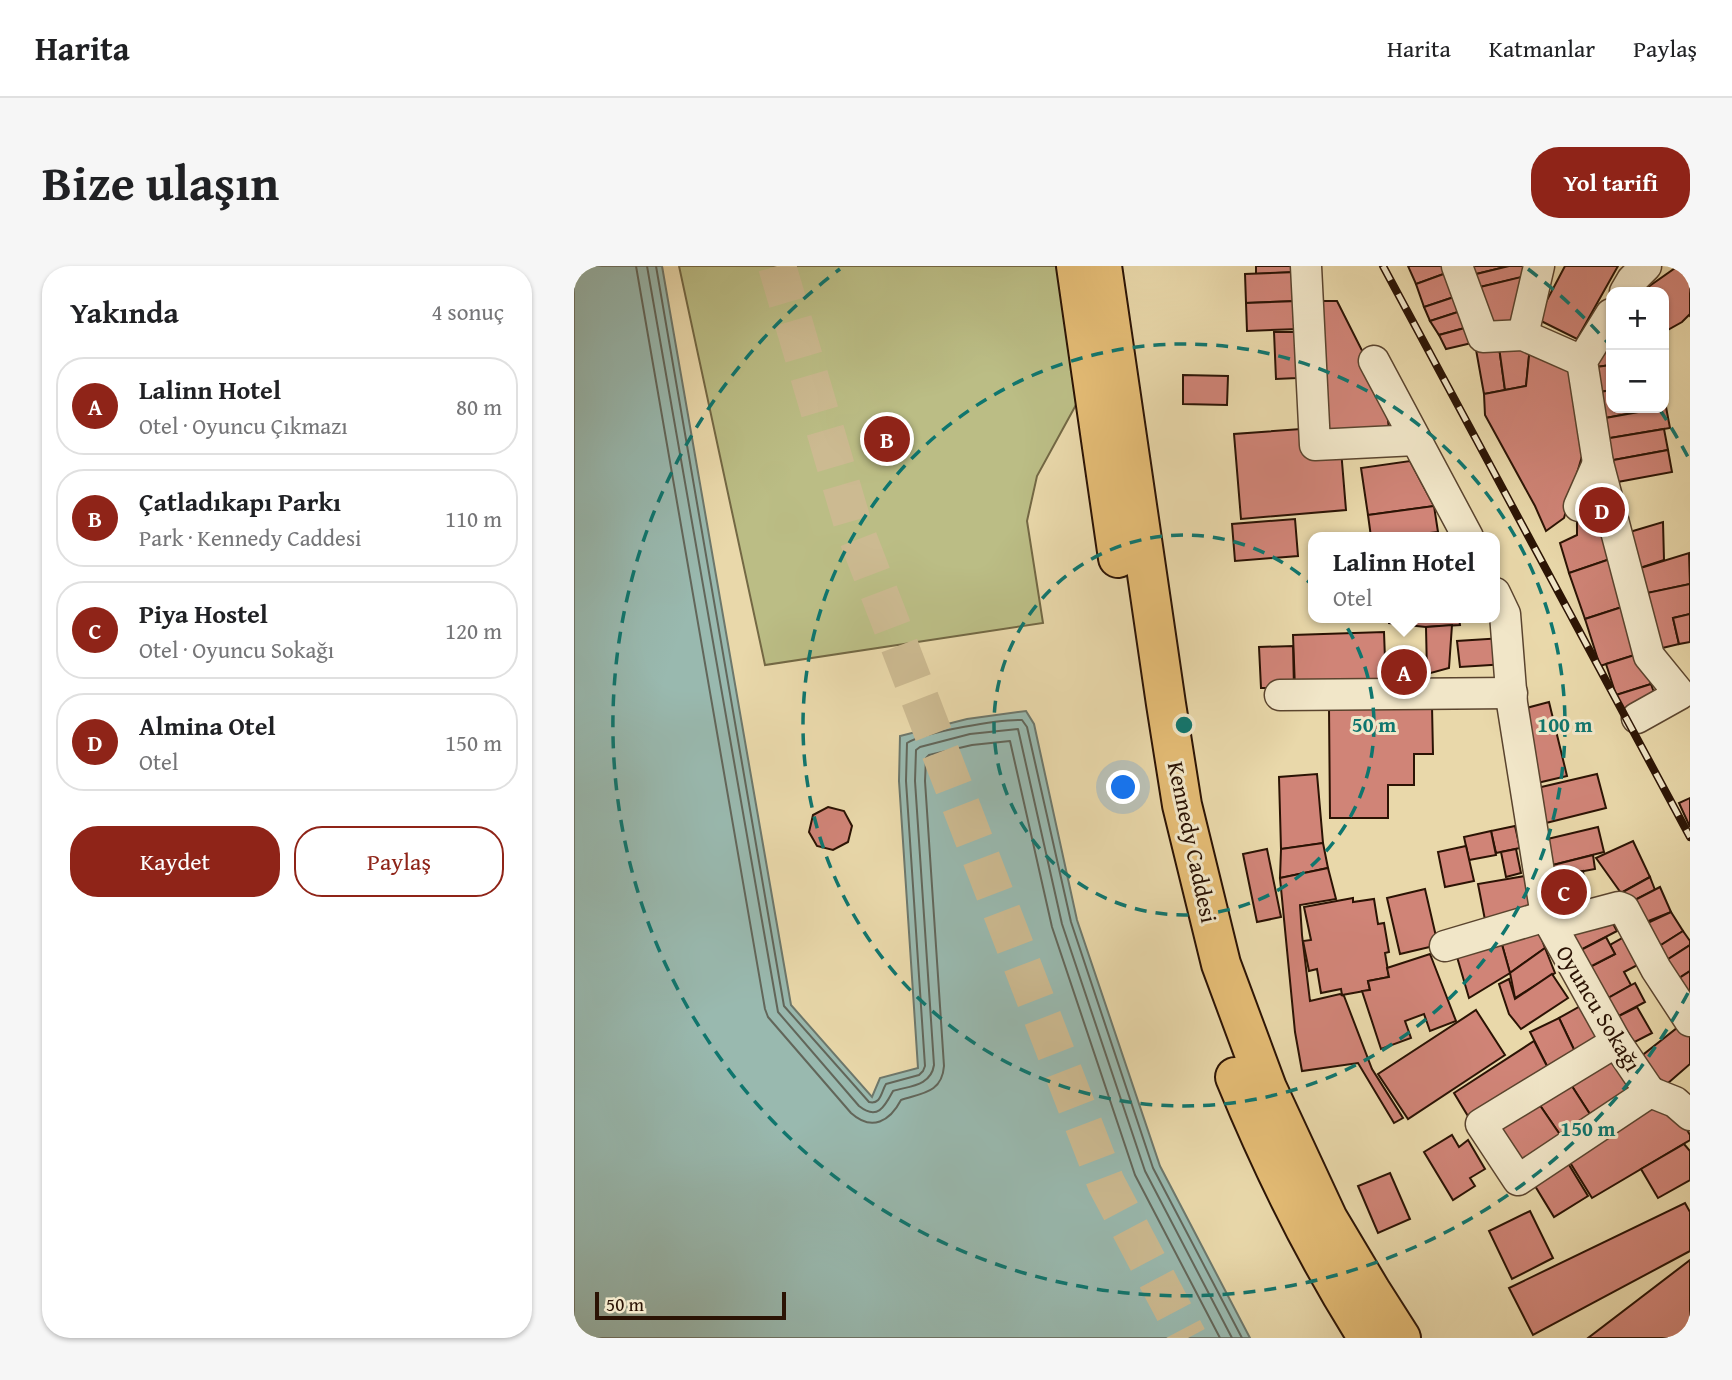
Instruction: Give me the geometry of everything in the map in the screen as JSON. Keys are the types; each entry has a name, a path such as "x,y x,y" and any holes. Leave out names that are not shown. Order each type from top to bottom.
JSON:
{"main road":[{"name":"Kennedy Caddesi","path":"1076,266 1151,776 1182,914 1206,996 1263,1144 1301,1224 1368,1338"},
{"name":"Kennedy Caddesi","path":"1102,266 1182,805 1221,964 1267,1088 1328,1219 1401,1338"}],"street":[{"path":"1306,266 1315,444 1416,440"},
{"path":"1457,266 1483,337 1523,335 1582,361"},
{"path":"1523,335 1539,266"},
{"path":"1628,287 1646,266"},
{"path":"1606,322 1582,361 1598,463 1649,656 1680,694 1637,718"},
{"path":"1374,361 1465,532"},
{"path":"1579,506 1598,463"},
{"name":"Oyuncu Sokağı","path":"1500,604 1505,614 1512,703 1549,921 1616,1042 1676,1100"},
{"path":"1280,695 1512,693"},
{"path":"1445,946 1619,907 1624,909 1656,969 1690,1021"},
{"path":"1616,1042 1481,1124 1518,1180 1676,1100"}],"green space":[{"path":"679,266 1063,266 1077,403 1037,476 1027,521 1043,623 765,665"}],"water":[{"path":"574,266 662,266 791,1005 872,1097 880,1078 918,1068 899,781 900,736 967,719 1026,711 1034,724 1077,920 1160,1166 1250,1338 574,1338"}],"building":[{"path":"1256,266 1296,266 1297,272 1256,274"},
{"path":"1408,266 1447,266 1449,272 1416,284"},
{"path":"1462,266 1509,266 1464,277"},
{"path":"1509,266 1530,266 1527,276 1467,290 1464,277"},
{"path":"1565,266 1618,266 1577,339 1537,319"},
{"path":"1678,266 1690,266 1690,316 1669,329 1669,287 1648,287"},
{"path":"1297,272 1298,301 1246,303 1245,274"},
{"path":"1449,272 1457,296 1424,307 1416,284"},
{"path":"1521,277 1513,324 1486,330 1476,288"},
{"path":"1457,296 1464,310 1430,321 1424,307"},
{"path":"1298,301 1299,329 1247,331 1246,303"},
{"path":"1316,301 1337,301 1385,396 1389,429 1325,433"},
{"path":"1464,310 1472,326 1439,335 1430,321"},
{"path":"1472,326 1476,342 1446,349 1439,335"},
{"path":"1274,332 1296,332 1297,378 1276,379"},
{"path":"1498,340 1505,390 1484,394 1475,344"},
{"path":"1498,340 1530,346 1526,386 1505,390"},
{"path":"1606,342 1606,366 1596,367"},
{"path":"1530,346 1573,366 1585,446 1564,518 1546,531 1485,415 1484,394 1526,386"},
{"path":"1606,366 1606,391 1600,392 1596,367"},
{"path":"1183,375 1228,376 1227,405 1183,404"},
{"path":"1606,391 1606,413 1633,413 1605,418 1600,392"},
{"path":"1633,413 1667,413 1670,428 1604,439 1600,419"},
{"path":"1301,429 1341,450 1346,510 1241,519 1234,434"},
{"path":"1664,429 1668,450 1608,461 1604,439"},
{"path":"1668,450 1672,472 1612,483 1608,461"},
{"path":"1410,461 1434,506 1368,515 1361,468"},
{"path":"1434,506 1438,532 1370,532 1368,515"},
{"path":"1601,512 1613,558 1569,573 1560,543 1577,535 1577,519"},
{"path":"1295,519 1298,556 1235,561 1232,524"},
{"path":"1663,522 1664,560 1634,570 1623,534"},
{"path":"1689,553 1690,584 1639,595 1634,570"},
{"path":"1613,558 1625,606 1585,619 1569,573"},
{"path":"1690,584 1690,614 1673,618 1679,644 1654,650 1642,594"},
{"path":"1625,606 1641,653 1600,666 1585,619"},
{"path":"1690,614 1690,642 1679,644 1673,618"},
{"path":"1389,623 1460,625 1426,627"},
{"path":"1452,625 1449,668 1427,674 1426,627"},
{"path":"1384,632 1386,687 1295,689 1293,635"},
{"path":"1503,638 1506,664 1460,667 1457,641"},
{"path":"1293,646 1294,688 1261,688 1259,647"},
{"path":"1641,653 1651,684 1616,695 1606,664"},
{"path":"1651,684 1658,704 1625,714 1616,695"},
{"path":"1549,702 1567,776 1533,784 1515,711"},
{"path":"1432,706 1433,754 1414,754 1414,785 1388,785 1388,818 1330,818 1329,707"},
{"path":"1317,774 1323,843 1281,849 1279,777"},
{"path":"1597,774 1606,808 1546,823 1537,788"},
{"path":"1690,798 1690,827 1679,803"},
{"path":"828,807 844,811 852,826 848,842 833,850 817,846 809,832 813,815"},
{"path":"1515,826 1520,848 1496,853 1491,831"},
{"path":"1598,827 1604,852 1545,867 1539,841"},
{"path":"1491,831 1496,855 1469,860 1464,837"},
{"path":"1633,841 1650,877 1621,893 1596,858"},
{"path":"1323,843 1328,868 1280,878 1281,849"},
{"path":"1466,846 1474,881 1445,887 1438,852"},
{"path":"1267,849 1281,917 1257,922 1243,854"},
{"path":"1516,849 1521,873 1506,877 1501,852"},
{"path":"1593,855 1595,869 1547,878 1545,867"},
{"path":"1328,868 1336,899 1300,905 1310,1001 1340,994 1344,996 1372,1069 1403,1118 1394,1123 1358,1063 1302,1071 1295,1032 1280,878"},
{"path":"1583,871 1586,895 1553,907 1547,878"},
{"path":"1525,876 1532,916 1486,925 1478,884"},
{"path":"1650,877 1655,890 1631,902 1621,893"},
{"path":"1660,887 1671,912 1641,924 1631,902"},
{"path":"1425,889 1438,945 1400,954 1387,898"},
{"path":"1353,898 1353,902 1374,899 1378,924 1384,923 1389,952 1385,953 1389,977 1368,981 1370,990 1342,995 1341,989 1321,993 1317,969 1309,971 1303,941 1311,940 1304,907"},
{"path":"1606,911 1617,931 1575,953 1565,933"},
{"path":"1671,912 1683,931 1650,952 1639,927"},
{"path":"1536,924 1545,948 1510,973 1499,934"},
{"path":"1635,931 1649,959 1624,972 1631,985 1601,1002 1584,970 1615,954 1610,945"},
{"path":"1683,931 1690,945 1659,965 1650,952"},
{"path":"1499,934 1510,973 1469,998 1455,950"},
{"path":"1606,937 1615,954 1584,970 1575,953"},
{"path":"1690,945 1690,971 1670,984 1659,965"},
{"path":"1545,948 1555,973 1515,998 1510,973"},
{"path":"1430,954 1456,1021 1430,1031 1424,1014 1405,1021 1411,1038 1381,1049 1362,991 1370,990 1368,981 1389,977 1387,968"},
{"path":"1690,971 1690,994 1670,984"},
{"path":"1552,974 1568,998 1521,1029 1509,1014 1499,984 1509,979 1515,999"},
{"path":"1635,983 1645,1002 1611,1020 1601,1002"},
{"path":"1584,1004 1605,1041 1578,1058 1559,1018"},
{"path":"1637,1007 1652,1033 1625,1047 1611,1020"},
{"path":"1476,1010 1505,1055 1408,1119 1378,1074"},
{"path":"1559,1018 1578,1058 1550,1072 1530,1032"},
{"path":"1682,1024 1690,1034 1690,1064 1667,1084 1635,1061"},
{"path":"1534,1041 1550,1072 1474,1126 1454,1093"},
{"path":"1616,1049 1643,1091 1595,1122 1568,1080"},
{"path":"1568,1080 1595,1122 1565,1142 1537,1101"},
{"path":"1649,1099 1683,1123 1690,1140 1592,1198 1566,1156"},
{"path":"1537,1101 1565,1142 1521,1171 1488,1127"},
{"path":"1452,1135 1459,1147 1468,1140 1485,1169 1470,1178 1475,1186 1453,1200 1424,1152"},
{"path":"1684,1144 1690,1151 1690,1180 1658,1198 1641,1169"},
{"path":"1566,1160 1588,1196 1554,1217 1532,1181"},
{"path":"1390,1173 1410,1219 1378,1233 1358,1186"},
{"path":"1685,1203 1690,1212 1690,1251 1533,1335 1509,1288"},
{"path":"1530,1211 1553,1258 1512,1279 1489,1231"},
{"path":"1690,1260 1690,1338 1588,1338"}],"tunnel":[{"path":"777,266 853,525 1106,1183 1188,1338"}],"railway":[{"path":"1383,266 1690,837"}],"place":[{"name":"Çatladıkapı Parkı","path":"887,439"},
{"name":"Almina Otel","path":"1602,510"},
{"name":"Lalinn Hotel","path":"1404,672"},
{"name":"Piya Hostel","path":"1564,892"}]}
